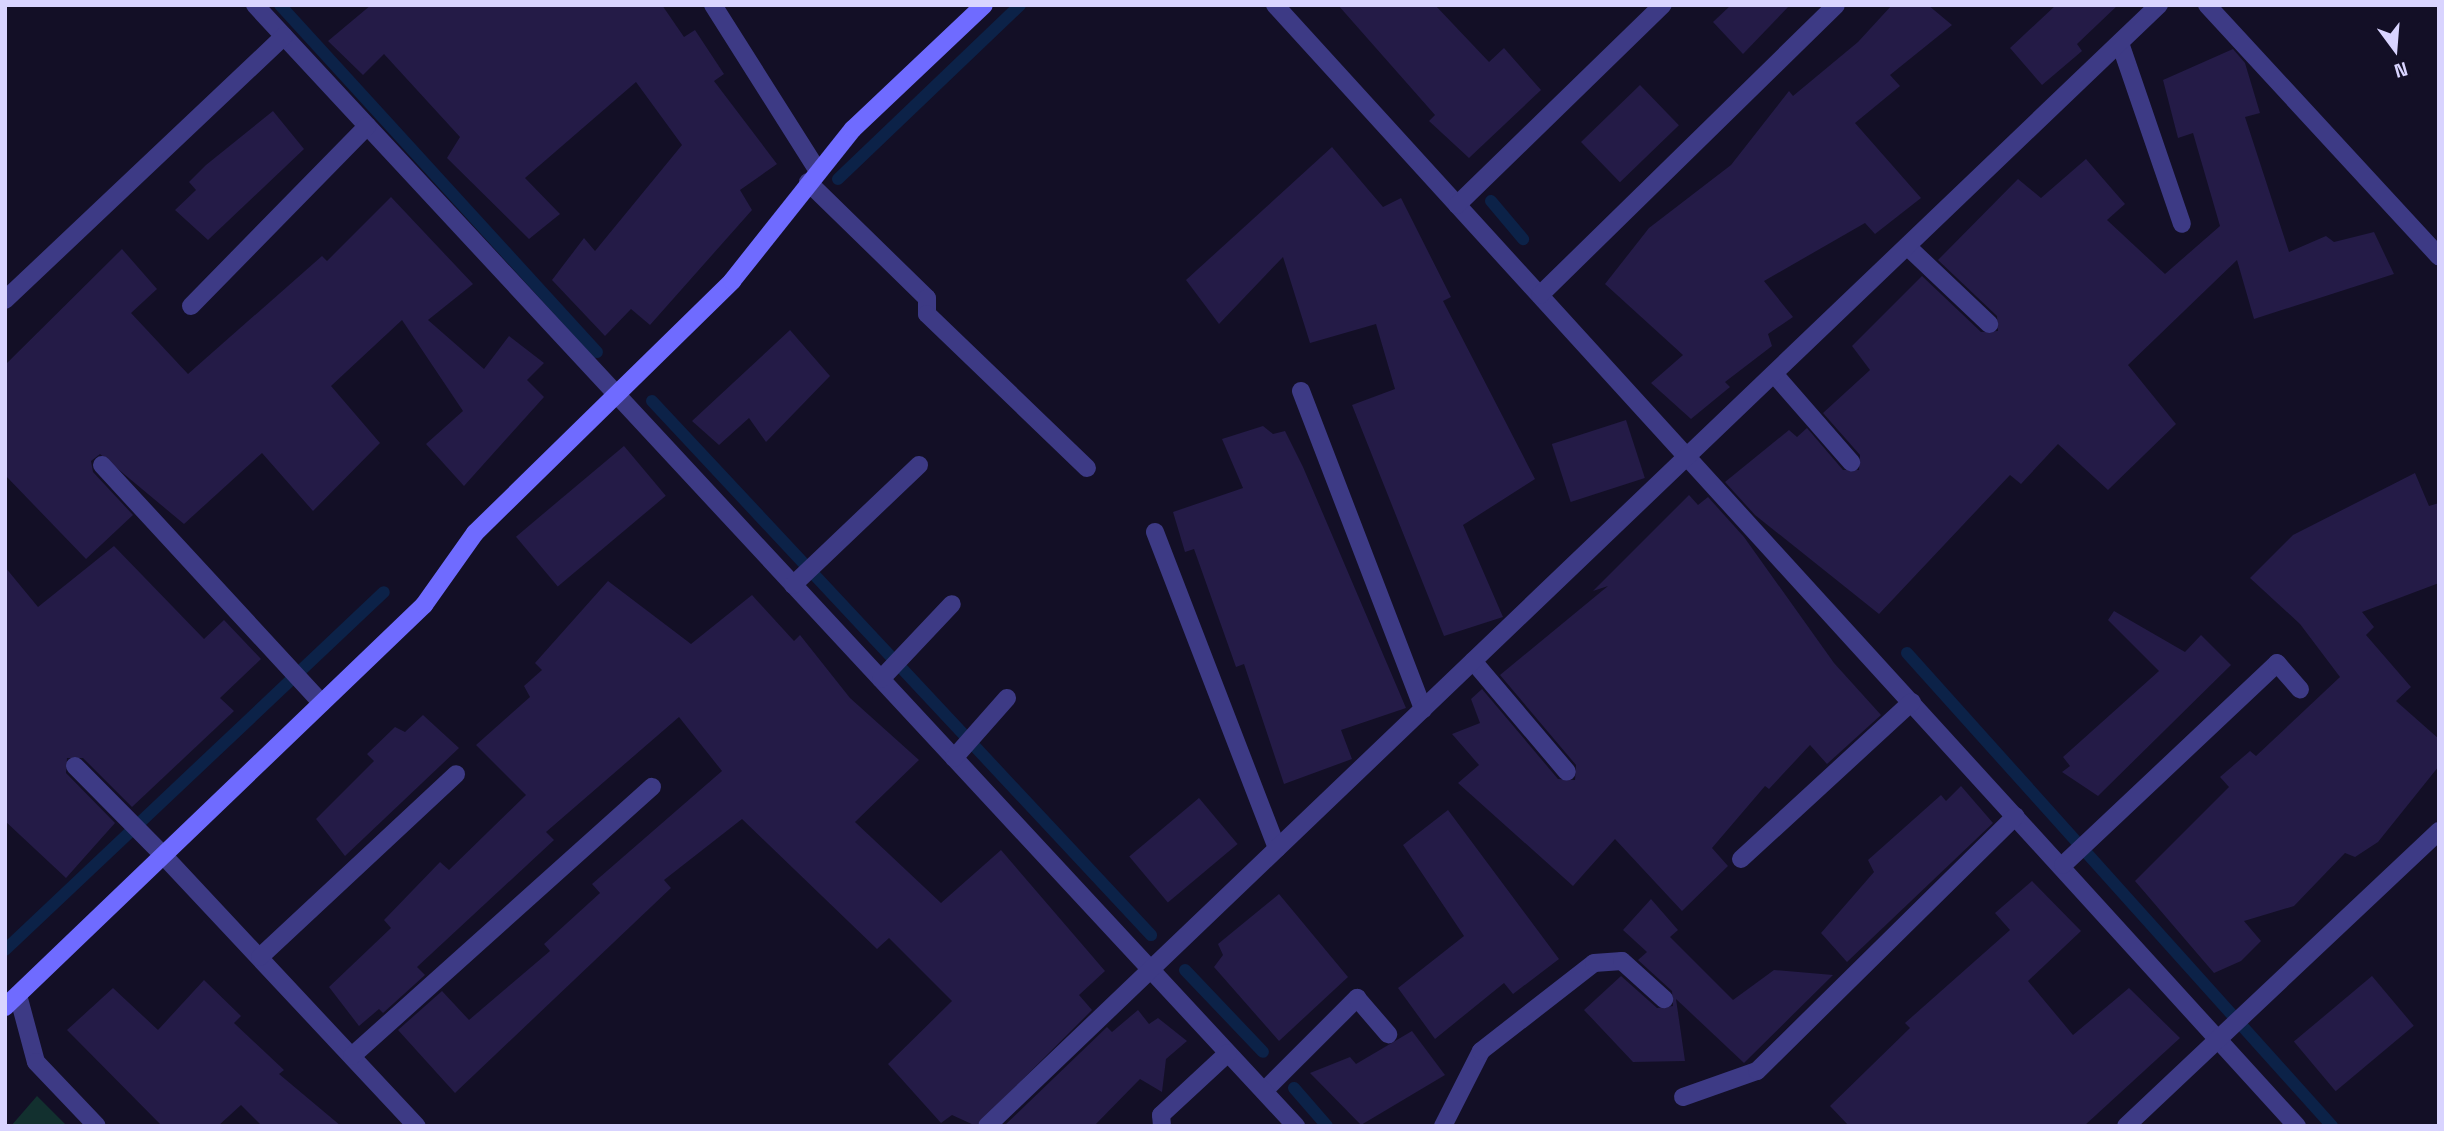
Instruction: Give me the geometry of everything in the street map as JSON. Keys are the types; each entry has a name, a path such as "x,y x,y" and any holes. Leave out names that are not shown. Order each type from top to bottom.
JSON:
{"street":[{"path":"255,5 1296,1126"},
{"path":"713,5 813,176 927,298 928,314 1087,468"},
{"path":"96,1126 36,1062 12,1000 424,605 475,533 732,281 813,176 984,5"},
{"path":"1275,5 2016,816 2075,853 2230,1026 2297,1126"},
{"path":"1457,205 1663,5"},
{"path":"1540,295 1836,5"},
{"path":"987,1126 2159,5"},
{"path":"2207,5 2439,256"},
{"path":"5,300 284,36"},
{"path":"2120,43 2182,224"},
{"path":"191,306 367,126"},
{"path":"1908,247 1989,324"},
{"path":"1775,375 1851,462"},
{"path":"1301,391 1423,709"},
{"path":"793,585 919,464"},
{"path":"102,465 322,703"},
{"path":"1155,532 1277,848"},
{"path":"881,679 952,604"},
{"path":"1473,662 1567,772"},
{"path":"2075,853 2277,663 2300,689"},
{"path":"954,758 1007,698"},
{"path":"1741,859 1912,702"},
{"path":"75,766 260,957 417,1126"},
{"path":"260,957 456,774"},
{"path":"352,1056 652,787"},
{"path":"1683,1097 1757,1071 2016,816"},
{"path":"2126,1126 2439,831"},
{"path":"1443,1126 1481,1051 1594,962 1622,961 1664,999"},
{"path":"1264,1091 1357,998 1388,1034"},
{"path":"1162,1126 1161,1115 1228,1053"}],"green space":[{"path":"37,1096 67,1126 11,1126"}],"building":[{"path":"371,5 662,5 684,37 695,30 724,74 714,81 777,164 740,190 752,210 650,325 631,309 605,336 552,280 584,238 595,251 682,145 636,82 525,178 560,214 529,239 447,158 460,137 384,54 363,75 328,41"},
{"path":"1338,5 1435,5 1489,62 1504,48 1541,90 1469,158 1429,121 1435,115"},
{"path":"1731,5 1790,5 1743,54 1713,22"},
{"path":"1892,5 1928,5 1952,25 1890,75 1900,86 1855,123 1921,198 1875,234 1865,223 1764,281 1793,317 1768,334 1772,346 1725,382 1730,387 1691,419 1651,383 1683,355 1605,284 1649,228 1731,165 1789,91 1793,96 1858,42"},
{"path":"2056,5 2118,5 2077,44 2082,51 2042,85 2010,48"},
{"path":"2233,49 2245,63 2260,113 2245,117 2289,252 2326,236 2334,242 2374,232 2394,274 2254,319 2237,260 2128,365 2176,424 2108,490 2058,444 2021,484 2010,475 1879,614 1755,515 1725,482 1789,430 1797,437 1807,428 1843,470 1859,470 1860,455 1823,413 1870,370 1852,346 1922,276 1981,332 1998,331 1997,316 1938,260 2018,179 2041,198 2086,159 2125,204 2107,220 2165,274 2220,226 2193,133 2178,138 2163,80"},
{"path":"1640,85 1679,125 1620,182 1581,142"},
{"path":"273,111 304,149 208,240 175,210 196,190 189,182"},
{"path":"1332,147 1383,207 1401,198 1451,297 1443,301 1535,479 1463,525 1503,617 1444,636 1352,405 1395,389 1376,324 1310,343 1283,257 1219,324 1186,280"},
{"path":"391,197 473,284 428,320 484,369 509,336 544,363 527,380 544,397 464,486 426,444 463,411 402,320 331,386 380,443 313,511 262,453 184,524 100,454 91,461 93,472 133,515 86,559 5,475 5,365 122,249 157,289 131,313 188,374 322,256 327,261"},
{"path":"790,330 830,376 766,442 749,418 719,445 692,421"},
{"path":"1626,420 1645,478 1571,502 1552,444"},
{"path":"1263,426 1273,434 1285,431 1406,708 1341,730 1352,759 1284,784 1244,664 1236,667 1194,549 1185,552 1173,512 1243,488 1222,439"},
{"path":"624,446 666,496 558,586 516,537"},
{"path":"2415,473 2429,506 2439,503 2439,583 2362,612 2374,627 2366,635 2411,687 2396,701 2439,739 2439,766 2378,842 2355,857 2345,853 2294,906 2244,921 2261,941 2241,961 2214,973 2135,881 2229,787 2220,777 2250,751 2256,756 2340,677 2300,624 2250,578 2293,535"},
{"path":"1689,495 1698,505 1708,497 1744,537 1834,663 1881,715 1827,764 1810,745 1769,789 1765,786 1712,848 1728,866 1682,911 1615,839 1573,886 1458,783 1479,765 1452,734 1480,723 1471,699 1482,689 1558,779 1575,780 1576,765 1500,675 1608,586 1593,591"},
{"path":"114,546 204,639 224,620 261,659 220,698 234,711 132,807 83,758 67,758 66,773 115,823 66,878 5,821 5,567 38,607"},
{"path":"608,581 691,644 752,595 794,641 800,635 850,698 919,760 855,822 941,903 1001,850 1105,971 1079,995 1092,1010 976,1126 952,1115 941,1123 888,1064 952,1001 889,938 877,949 742,819 664,880 671,888 455,1093 398,1030 442,991 469,1020 550,951 544,944 600,893 592,884 722,771 679,717 546,832 554,840 417,967 425,975 383,1013 379,1009 359,1026 329,987 391,928 384,920 440,862 449,870 526,795 476,745 530,697 524,686 542,670 535,663"},
{"path":"2114,611 2185,652 2201,635 2231,665 2098,796 2062,772 2070,766 2063,757 2159,671 2108,620"},
{"path":"423,715 459,748 345,856 316,819 374,761 367,754 395,727 405,732"},
{"path":"1961,786 1993,823 1847,962 1821,933 1874,872 1868,860 1941,795 1946,801"},
{"path":"1199,798 1238,844 1168,902 1129,856"},
{"path":"1448,810 1559,959 1513,994 1504,983 1435,1039 1398,988 1464,936 1403,845"},
{"path":"2032,881 2081,931 2028,981 2073,1035 2129,988 2180,1038 2084,1126 1849,1126 1830,1106 1910,1028 1905,1023 2010,930 1995,913"},
{"path":"1279,894 1348,977 1279,1041 1214,967 1223,955 1218,944"},
{"path":"1651,899 1678,930 1670,937 1733,1000 1774,970 1833,975 1744,1063 1676,999 1685,1061 1633,1062 1584,1010 1621,976 1657,1008 1673,1006 1672,991 1638,960 1647,952 1623,930"},
{"path":"2372,976 2414,1026 2336,1091 2294,1042"},
{"path":"204,980 241,1016 234,1023 284,1070 279,1074 341,1126 262,1126 241,1105 218,1126 162,1126 67,1030 113,988 158,1030"},
{"path":"1138,1010 1149,1024 1158,1018 1187,1041 1166,1059 1162,1092 1140,1079 1094,1126 1004,1126 1107,1027 1112,1032"},
{"path":"1412,1031 1445,1075 1361,1125 1310,1073 1350,1057 1356,1064"}],"waterway":[{"path":"280,5 597,352"},
{"path":"838,179 1020,5"},
{"path":"1491,201 1523,239"},
{"path":"652,401 1151,935"},
{"path":"5,950 384,592"},
{"path":"1907,653 2332,1126"},
{"path":"1185,970 1263,1052"},
{"path":"1294,1088 1327,1126"}]}
